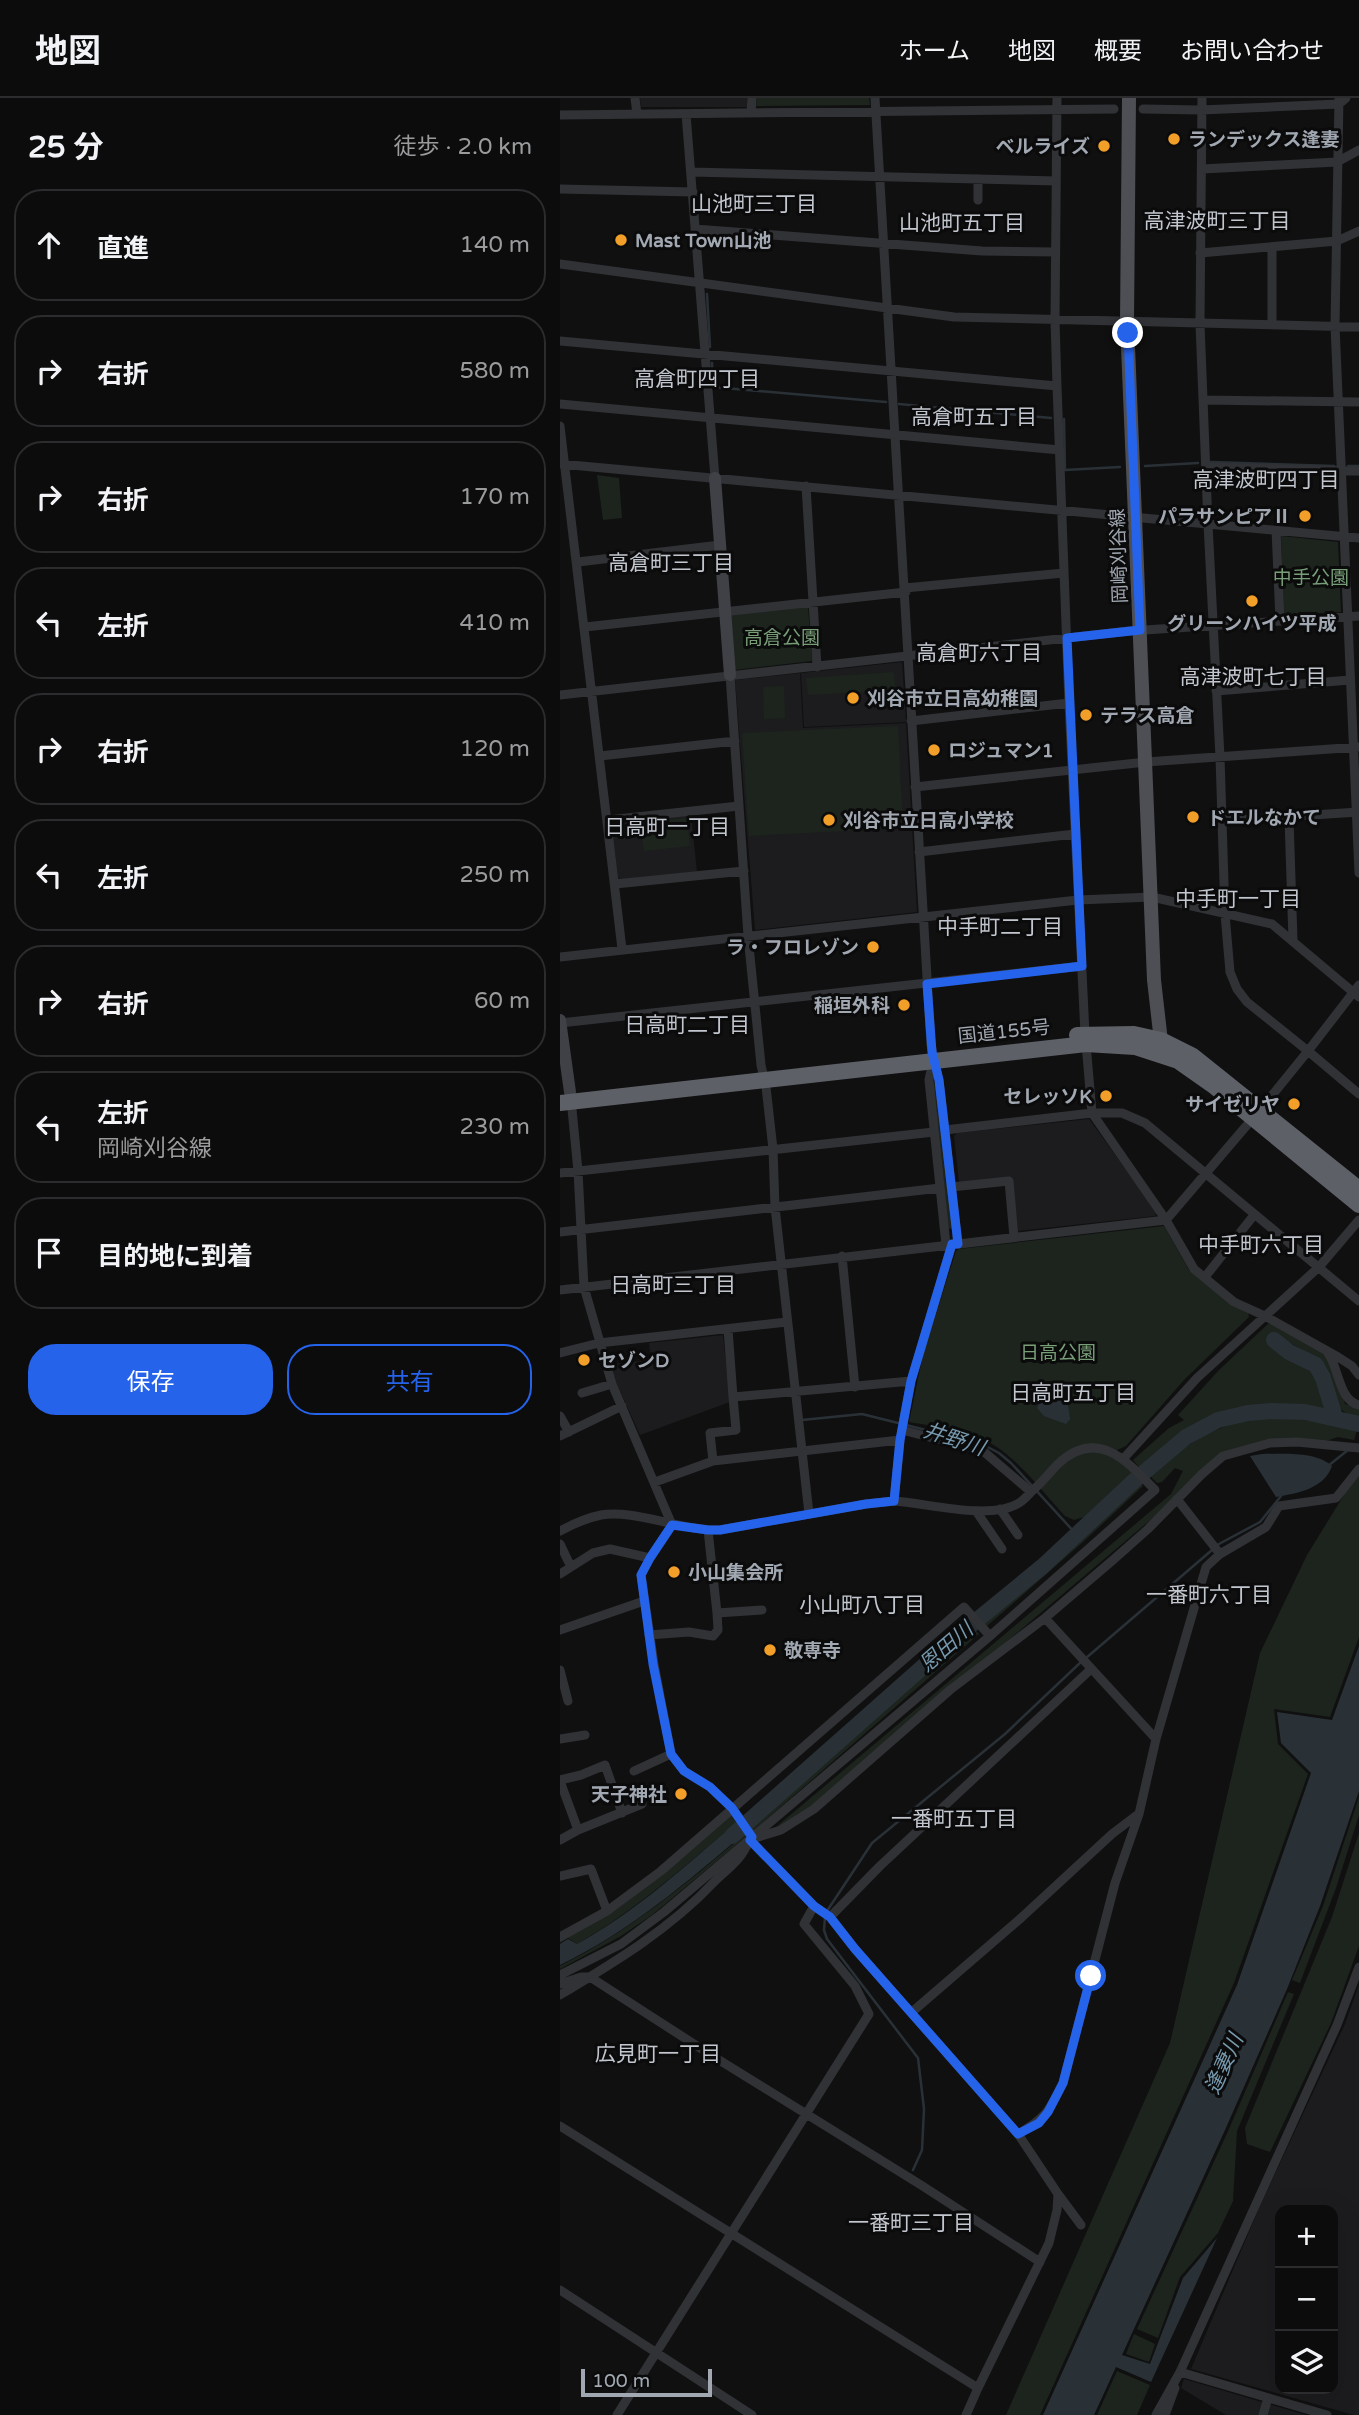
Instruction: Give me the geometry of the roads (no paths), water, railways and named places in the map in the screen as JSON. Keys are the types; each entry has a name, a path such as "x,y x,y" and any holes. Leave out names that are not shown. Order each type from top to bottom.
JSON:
{"highway":[{"name":"国道155号","path":"565,1097 1134,1034 1162,1047 1193,1056 1359,1205"},
{"name":"国道155号","path":"1256,1113 1359,1189"}],"main road":[{"name":"岡崎刈谷線","path":"1129,98 1127,322 1154,980 1162,1047"}],"street":[{"path":"635,98 637,114"},
{"path":"751,113 752,98"},
{"path":"875,98 932,1056 929,1080 940,1188 952,1244"},
{"path":"1057,98 1055,320 1061,511 1078,900 1092,1113 1166,1220 1194,1269 1234,1302 1327,1351 1352,1366 1359,1375"},
{"path":"1202,98 1200,324 1225,914 1230,972 1237,989 1247,1002 1359,1094"},
{"path":"1143,109 1201,110 1268,103 1341,100 1337,162 1335,326 1350,680 1356,748 1359,871"},
{"path":"560,115 1114,109"},
{"path":"686,114 748,936 809,1514"},
{"path":"1202,169 1337,162 1359,150"},
{"path":"691,172 1056,181"},
{"path":"978,179 978,200"},
{"path":"560,190 693,192"},
{"path":"695,229 982,251 1055,252"},
{"path":"1200,253 1337,241 1359,231"},
{"path":"1272,248 1272,325"},
{"path":"560,264 954,317 1359,327"},
{"path":"560,341 1057,386"},
{"path":"1203,400 1359,402"},
{"path":"560,404 1059,450"},
{"path":"560,426 562,464 578,562 622,949"},
{"path":"562,464 1359,538"},
{"path":"1206,467 1359,471"},
{"path":"806,486 817,667"},
{"path":"1276,530 1280,620"},
{"path":"578,562 720,545"},
{"path":"585,626 1064,573"},
{"path":"560,695 1140,630 1359,616"},
{"path":"1216,691 1350,680"},
{"path":"911,721 1069,703"},
{"path":"600,756 735,741"},
{"path":"915,787 1146,762 1356,748"},
{"path":"608,820 739,806"},
{"path":"1221,821 1358,812"},
{"path":"1289,818 1293,940"},
{"path":"919,852 1075,834"},
{"path":"615,884 744,871"},
{"path":"560,957 1078,900 1152,897 1272,924 1357,992 1166,1220 560,1290"},
{"path":"672,1525 612,1384 584,1287 578,1171 565,1097 560,1022 1082,966"},
{"path":"894,1501 911,1381 952,1244 951,1187 939,1077 932,1056"},
{"path":"944,1130 1092,1113 1122,1113 1145,1123 1359,1301"},
{"path":"560,1173 934,1132"},
{"path":"951,1187 1009,1181 1014,1237"},
{"path":"560,1232 940,1188"},
{"path":"1205,1277 1254,1215"},
{"path":"1127,1461 1197,1378 1319,1266 1359,1220"},
{"path":"842,1256 855,1387"},
{"path":"560,1353 600,1343 787,1322"},
{"path":"713,1461 710,1433 736,1430 728,1329"},
{"path":"1327,1351 1338,1371 1346,1399 1351,1404 1359,1405"},
{"path":"733,1397 911,1381"},
{"path":"582,1394 612,1384"},
{"path":"560,1416 564,1434 622,1406"},
{"path":"655,1482 713,1461 802,1450 902,1430 983,1451 1034,1490"},
{"path":"751,1838 781,1830 814,1809 950,1690 1045,1618 1148,1529 1223,1456 1270,1443 1297,1441 1358,1444"},
{"path":"560,1531 584,1519 603,1514 619,1514 708,1530 894,1501 976,1511 1000,1509 1018,1504 1069,1455 1101,1447 1127,1461 1155,1490 990,1636 621,1944 560,1975"},
{"path":"1018,2134 1039,2123 1063,2083 1115,1883 1139,1814 1156,1739 1206,1567 1219,1554 1266,1527 1279,1506 1336,1498 1359,1469"},
{"path":"1177,1499 1219,1554"},
{"path":"1000,1509 1018,1535"},
{"path":"976,1511 1002,1549"},
{"path":"672,1525 641,1575 671,1754 684,1771 710,1787 732,1808 751,1838 824,1913 912,2012 1018,2134 1081,2225"},
{"path":"649,1635 689,1632 713,1636 718,1630 708,1530"},
{"path":"560,1544 571,1567"},
{"path":"560,1574 593,1553 610,1549 650,1558"},
{"path":"560,1630 645,1601"},
{"path":"560,1937 607,1911 661,1871 964,1607 990,1636"},
{"path":"718,1613 762,1610"},
{"path":"1045,1618 1088,1668 1156,1739"},
{"path":"617,2415 870,2014 855,1986 804,1924 824,1913 880,1866 1088,1668"},
{"path":"560,1670 568,1701"},
{"path":"560,1739 584,1735"},
{"path":"634,1771 671,1754"},
{"path":"578,1830 560,1780 605,1765 622,1813"},
{"path":"560,1840 642,1804"},
{"path":"912,2012 1021,1918 1112,1834 1139,1814"},
{"path":"560,1995 659,1932 705,1894 713,1883 743,1856 751,1838"},
{"path":"560,1876 591,1869 607,1911"},
{"path":"1156,2415 1180,2372 1337,2025 1359,1967"},
{"path":"560,1984 590,1977 710,2056 1040,2262"},
{"path":"560,2126 978,2388"},
{"path":"965,2415 1049,2244 1058,2194"},
{"path":"560,2290 752,2415"},
{"path":"1180,2372 1328,2415"},
{"path":"1165,2415 1180,2372"},
{"path":"1263,2415 1268,2398"}],"water":[{"path":"1060,1381 1065,1385 1070,1419 1066,1424 1044,1416 1037,1408 1043,1395 1053,1397 1054,1386"},
{"path":"1250,1456 1308,1456 1332,1466 1317,1485 1276,1497"},
{"name":"逢妻川","path":"1359,1646 1359,1791 1320,1906 1287,1989 1122,2355 1150,2364 1183,2278 1217,2238 1151,2382 1116,2367 1094,2415 1043,2415 1237,1985 1311,1773 1281,1743 1277,1712 1332,1720"},
{"path":"737,1822 746,1832 680,1887 610,1937 560,1965 560,1944 568,1939 577,1944 620,1917"}],"waterway":[{"path":"707,294 710,347"},
{"path":"712,363 713,387 886,402"},
{"path":"899,404 1051,418"},
{"path":"1064,419 1065,470 1120,467"},
{"path":"1211,462 1334,466"},
{"path":"1145,466 1198,463"},
{"path":"1348,466 1359,466"},
{"path":"1274,1340 1289,1352 1316,1365 1323,1378 1335,1417"},
{"name":"恩田川","path":"732,1836 960,1634 1043,1566 1135,1480 1186,1437 1218,1420 1272,1411 1305,1412 1359,1424"},
{"name":"井野川","path":"802,1420 862,1414 982,1444 1011,1463 1077,1535"},
{"path":"1328,1466 1348,1450"},
{"path":"1086,1658 1219,1544 1260,1522 1281,1496"},
{"path":"827,1911 872,1843 1005,1734 1081,1662"},
{"path":"825,1917 824,1930 827,1939 918,2058 924,2109 922,2150 913,2170"}],"place":[{"name":"ランデックス逢妻","path":"1174,139"},
{"name":"ベルライズ","path":"1104,146"},
{"name":"Mast Town山池","path":"621,240"},
{"name":"パラサンピアⅡ","path":"1305,516"},
{"name":"グリーンハイツ平成","path":"1252,601"},
{"name":"刈谷市立日高幼稚園","path":"853,698"},
{"name":"テラス高倉","path":"1086,715"},
{"name":"ロジュマン1","path":"934,750"},
{"name":"ドエルなかて","path":"1193,817"},
{"name":"刈谷市立日高小学校","path":"829,820"},
{"name":"ラ・フロレゾン","path":"873,947"},
{"name":"稲垣外科","path":"904,1005"},
{"name":"セレッソK","path":"1106,1096"},
{"name":"サイゼリヤ","path":"1294,1104"},
{"name":"セゾンD","path":"584,1360"},
{"name":"小山集会所","path":"674,1572"},
{"name":"敬専寺","path":"770,1650"},
{"name":"天子神社","path":"681,1794"}],"district":[{"name":"山池町三丁目","path":"754,204"},
{"name":"高津波町三丁目","path":"1217,221"},
{"name":"山池町五丁目","path":"962,223"},
{"name":"高倉町四丁目","path":"697,379"},
{"name":"高倉町五丁目","path":"974,417"},
{"name":"高津波町四丁目","path":"1266,480"},
{"name":"高倉町三丁目","path":"671,563"},
{"name":"高倉町六丁目","path":"979,653"},
{"name":"高津波町七丁目","path":"1253,677"},
{"name":"日高町一丁目","path":"667,827"},
{"name":"中手町一丁目","path":"1238,899"},
{"name":"中手町二丁目","path":"1000,927"},
{"name":"日高町二丁目","path":"687,1025"},
{"name":"中手町六丁目","path":"1261,1245"},
{"name":"日高町三丁目","path":"673,1285"},
{"name":"日高町五丁目","path":"1073,1393"},
{"name":"一番町六丁目","path":"1209,1595"},
{"name":"小山町八丁目","path":"862,1605"},
{"name":"一番町五丁目","path":"954,1819"},
{"name":"広見町一丁目","path":"658,2054"},
{"name":"一番町三丁目","path":"911,2223"}],"park label":[{"name":"中手公園","path":"1311,577"},
{"name":"高倉公園","path":"782,637"},
{"name":"日高公園","path":"1058,1352"}]}
